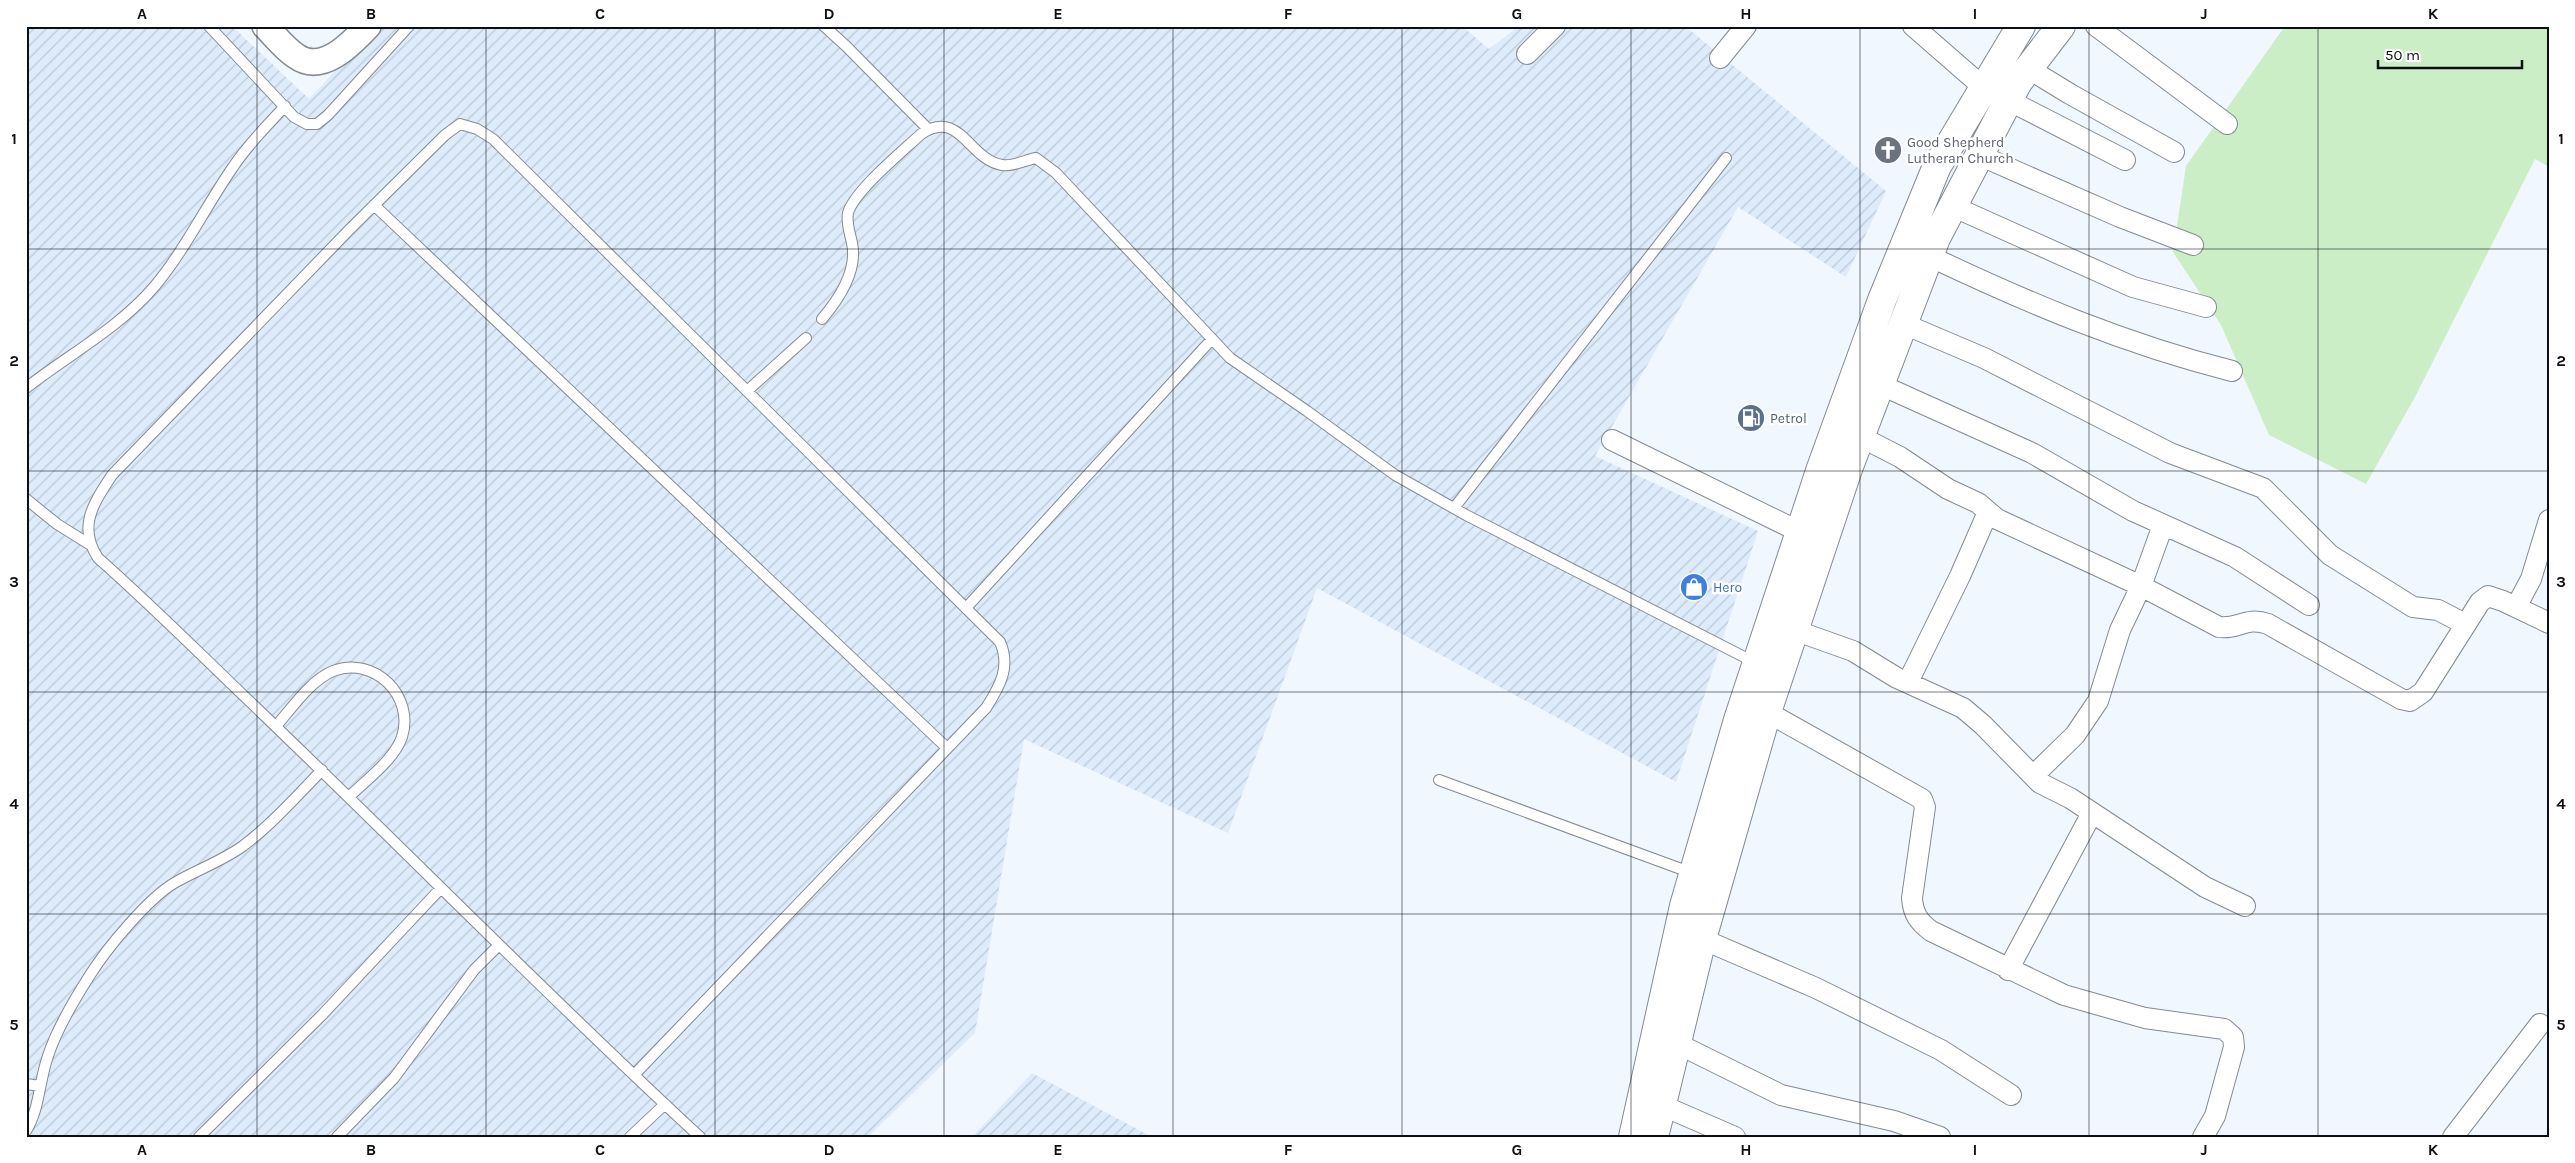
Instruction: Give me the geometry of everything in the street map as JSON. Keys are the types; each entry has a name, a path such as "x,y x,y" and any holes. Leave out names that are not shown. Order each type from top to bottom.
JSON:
{"main road":[{"path":"1633,1137 1680,977 1702,939 1767,712 1800,532 1854,376 1882,300 1937,166 1983,87 2022,26"},
{"path":"1654,1137 1676,1043 1680,977 1694,873 1757,663 1782,626 1861,437 1930,256 1952,206 2008,100 2061,26"}],"street":[{"path":"265,26 296,57 321,61 333,57 349,46 368,26"},
{"path":"1527,54 1555,26"},
{"path":"1720,58 1746,26"},
{"path":"1913,26 1983,87"},
{"path":"2096,26 2227,124"},
{"path":"2029,69 2174,152"},
{"path":"2008,100 2125,160"},
{"path":"1979,155 2120,217 2193,245"},
{"path":"1952,206 2132,288 2206,307"},
{"path":"1930,256 2025,302 2057,312 2102,332 2175,357 2232,371"},
{"path":"1904,324 1984,358 2170,452 2263,488 2330,555 2413,608 2438,610 2465,624"},
{"path":"1854,376 1881,385 2032,453 2133,511 2235,557 2309,605"},
{"path":"1861,437 1900,457 1948,489 1978,503 1997,519 2141,586 2219,627 2229,628 2246,621 2257,620 2268,624 2401,699 2410,701 2423,692 2465,624 2480,602 2488,596 2549,622"},
{"path":"1612,440 1800,532"},
{"path":"1908,682 1960,576 1988,512"},
{"path":"2516,607 2530,579 2549,520"},
{"path":"2033,776 2075,735 2098,702 2120,630 2141,586 2163,525"},
{"path":"1782,626 1853,651 1908,682 1963,708 1983,725 2040,783 2092,813 2205,887 2245,906"},
{"path":"1767,712 1922,799 1925,807 1912,898 1913,909 1920,922 1931,931 2008,970 2064,995 2130,1014 2224,1029 2233,1037 2234,1047 2215,1116 2203,1137"},
{"path":"2008,970 2092,813"},
{"path":"1702,939 1816,988 1932,1046 2011,1095"},
{"path":"2454,1137 2540,1024"},
{"path":"1676,1043 1781,1095 1894,1120 1940,1137"},
{"path":"1661,1105 1735,1137"}],"lane":[{"path":"209,26 294,117 307,124 317,124 328,115 409,26"},
{"path":"824,26 928,129"},
{"path":"26,388 125,316 154,287 199,222 233,166 285,106"},
{"path":"89,544 87,526 96,500 112,475 374,205 446,135 460,124 477,129 492,139 1000,642 1006,655 1006,665 996,692 986,708 946,747 634,1075"},
{"path":"822,319 846,283 852,268 852,244 848,220 853,202 921,134 928,129 944,126 954,130 984,156 1003,166 1036,158 1048,165 1230,358 1307,410 1395,475 1454,508 1757,663"},
{"path":"1454,508 1726,158"},
{"path":"374,205 946,747"},
{"path":"748,392 806,338"},
{"path":"966,608 1212,339"},
{"path":"26,499 57,524 89,544 98,558 350,796 498,946 700,1137"},
{"path":"276,726 321,678 334,671 348,668 363,669 377,674 389,682 398,694 403,708 404,723 401,737 394,751 350,796"},
{"path":"26,1131 35,1116 48,1056 60,1027 90,975 148,904 176,882 243,846 275,819 322,770"},
{"path":"1439,780 1694,873"},
{"path":"198,1137 322,1015 441,888"},
{"path":"337,1137 394,1078 469,976 498,946"},
{"path":"26,1084 40,1086"},
{"path":"630,1137 665,1104"}],"shaded area":[{"path":"26,26 232,26 309,99 377,26 1462,26 1489,49 1519,26 1685,26 1886,191 1846,277 1738,207 1595,456 1758,531 1676,782 1317,588 1228,833 1024,739 975,1033 868,1137 26,1137"},
{"path":"1032,1073 1152,1137 972,1137"}],"green space":[{"path":"2285,26 2549,26 2549,167 2535,159 2415,397 2366,484 2269,435 2221,325 2173,252 2186,166"}],"place":[{"name":"Good Shepherd Lutheran Church","path":"1888,150"},
{"name":"Petrol","path":"1751,418"},
{"name":"Hero","path":"1694,587"}]}
